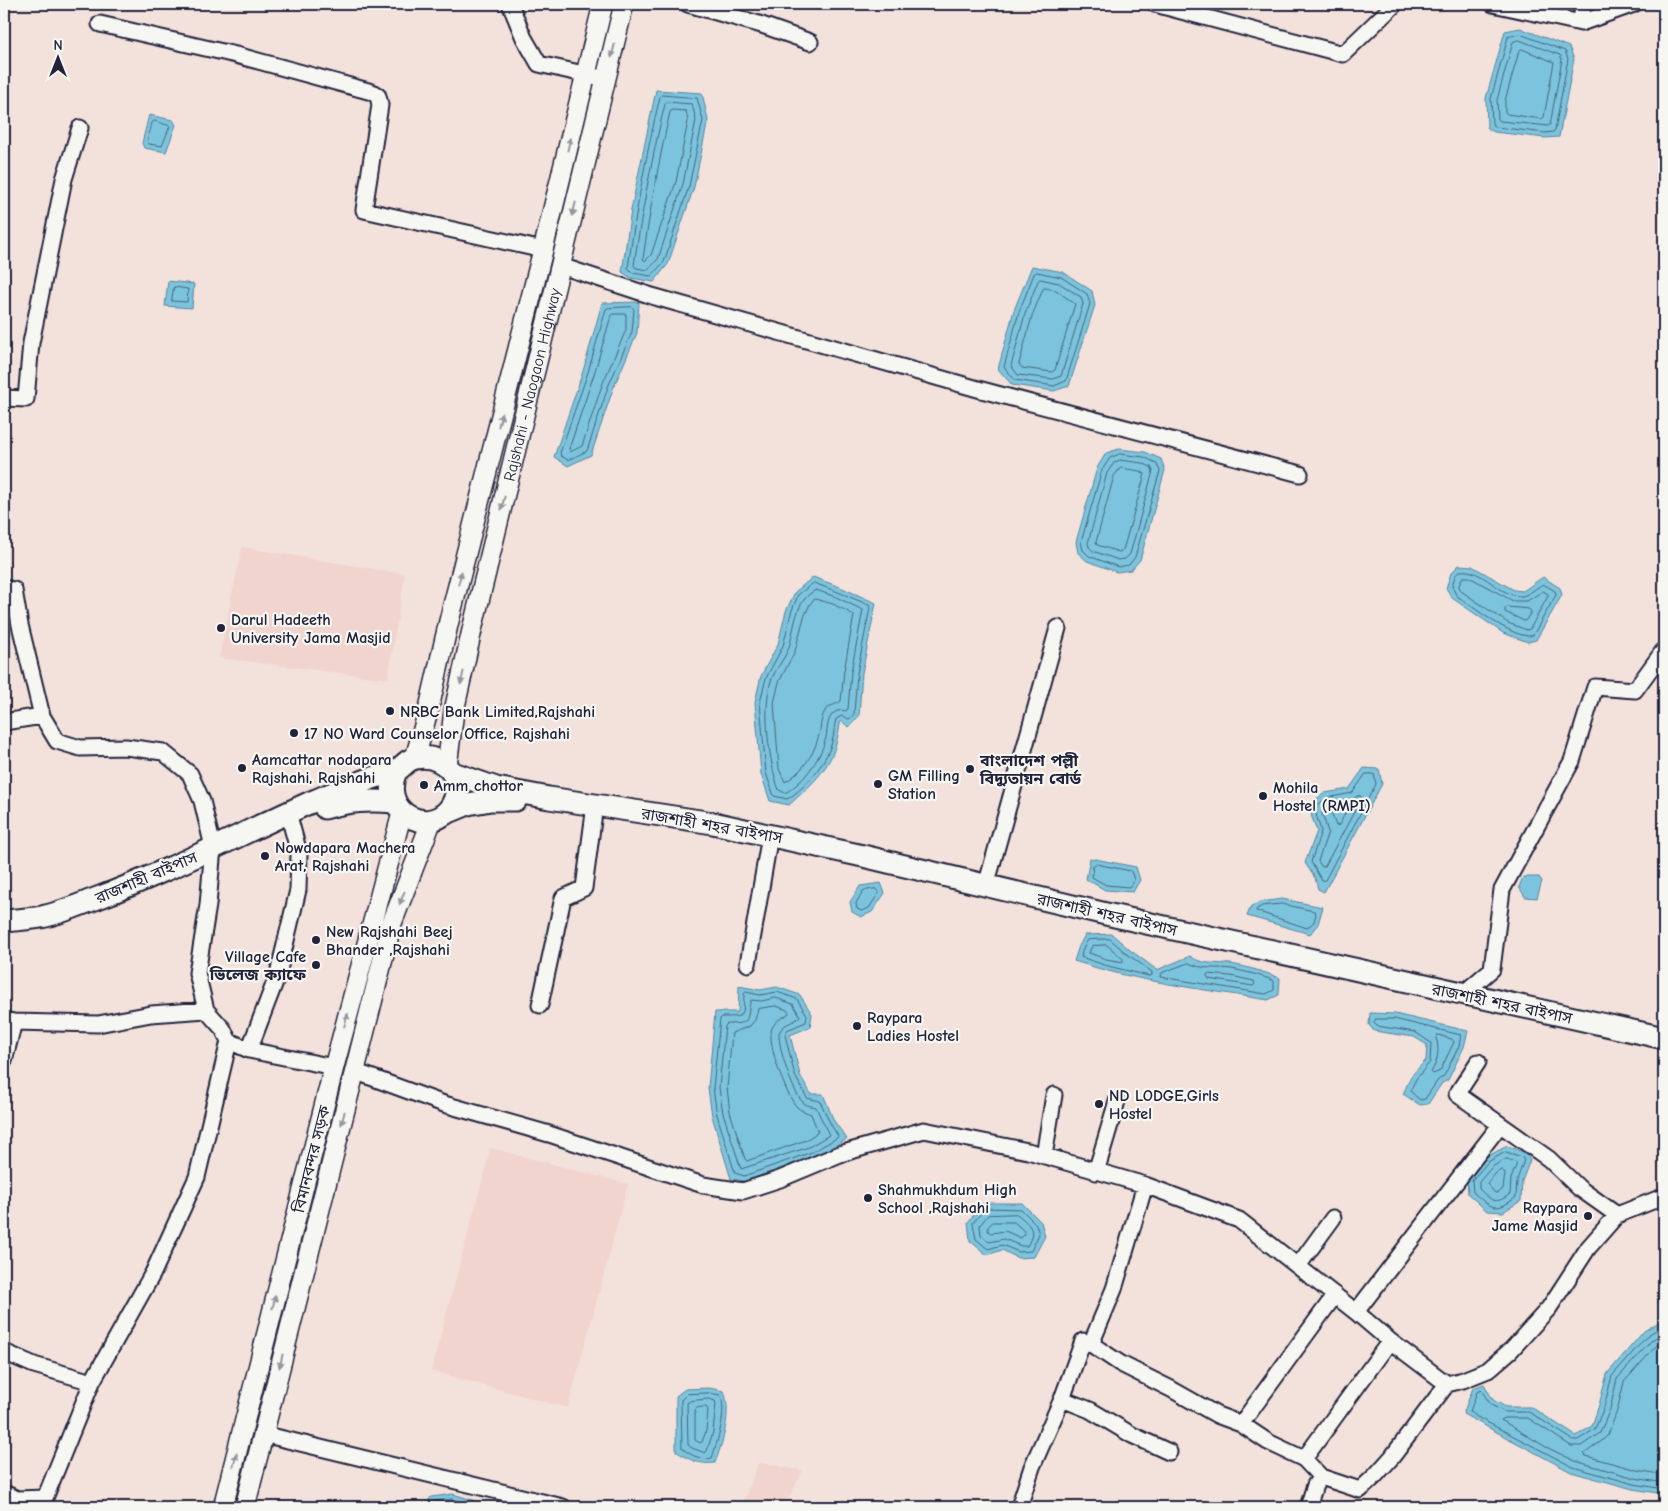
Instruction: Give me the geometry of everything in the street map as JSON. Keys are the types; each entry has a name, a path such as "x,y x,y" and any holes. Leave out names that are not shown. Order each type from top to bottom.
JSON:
{"highway":[{"path":"398,807 392,792 392,781 396,771 404,763 415,758 432,757 450,770 496,788 549,798"},
{"path":"438,817 452,804 456,792 456,782 450,770"},
{"path":"286,816 325,796 396,771"},
{"path":"286,816 349,802 369,800 398,807 416,820 438,817 468,804 490,800 549,798"},
{"name":"রাজশাহী শহর বাইপাস","path":"549,798 713,823 770,835 1106,914 1664,1038"},
{"name":"রাজশাহী বাইপাস","path":"4,921 43,917 130,886 286,816"}],"main road":[{"name":"Rajshahi - Naogaon Highway","path":"415,758 603,4"},
{"name":"Rajshahi - Naogaon Highway","path":"450,770 454,711 472,630 624,4"},
{"name":"বিমানবন্দর সড়ক","path":"223,1507 398,807"},
{"name":"বিমানবন্দর সড়ক","path":"244,1507 392,923 438,817"}],"street":[{"path":"510,4 524,38 539,64 606,79"},
{"path":"688,4 762,25 810,42"},
{"path":"1155,4 1343,54 1395,4"},
{"path":"1493,4 1581,23 1634,4"},
{"path":"1581,23 1584,4"},
{"path":"100,24 236,55 372,92 378,96 380,105 364,210 543,250"},
{"path":"4,398 26,399 31,343 64,180 80,128"},
{"path":"561,266 652,296 978,389 1300,474"},
{"path":"4,588 14,590 20,625 42,716 57,741 80,748 126,747 163,752 190,774 202,801 213,848 208,905 197,973 206,1010 223,1029 229,1041 249,1050 334,1067"},
{"path":"986,886 1058,628"},
{"path":"1463,994 1492,968 1502,890 1572,761 1595,687 1635,690 1664,650"},
{"path":"4,722 42,716"},
{"path":"540,1005 564,898 584,888 595,805"},
{"path":"249,1050 278,974 298,890 299,853 286,816"},
{"path":"748,964 770,835"},
{"path":"4,1061 9,1021 98,1024 151,1014 206,1010"},
{"path":"4,1493 17,1499 44,1503 92,1382 153,1273 197,1177 229,1041"},
{"path":"1478,1062 1457,1094 1549,1159 1578,1188 1617,1215"},
{"path":"354,1071 444,1104 549,1134 703,1185 742,1191 780,1179 840,1154 924,1130 1028,1151 1144,1186 1240,1220 1390,1341 1447,1384"},
{"path":"1044,1156 1054,1094"},
{"path":"1096,1172 1117,1101"},
{"path":"1356,1312 1500,1125"},
{"path":"1092,1344 1114,1289 1144,1186"},
{"path":"1023,1506 1032,1467 1062,1399 1083,1341 1092,1344 1121,1364 1217,1415 1241,1424 1268,1442 1304,1459 1321,1477 1360,1490 1392,1457 1447,1384 1488,1370 1511,1350 1548,1308 1588,1248 1617,1215 1660,1198 1664,1199"},
{"path":"1298,1266 1333,1218"},
{"path":"1241,1424 1335,1295"},
{"path":"1304,1459 1390,1341"},
{"path":"4,1352 34,1365 92,1382"},
{"path":"1062,1399 1090,1410 1132,1435 1170,1452"},
{"path":"263,1434 563,1507"},
{"path":"1308,1507 1321,1477"}],"shaded area":[{"path":"242,547 405,574 388,679 219,658"},
{"path":"491,1148 628,1184 568,1408 431,1371"},
{"path":"759,1462 803,1471 784,1507 741,1507"}],"water":[{"path":"1520,28 1569,47 1574,59 1559,137 1545,138 1494,132 1487,128 1486,98 1505,31"},
{"path":"656,90 702,93 708,120 694,187 668,264 654,282 631,278 622,272 631,210"},
{"path":"149,115 173,120 176,125 166,152 144,148 142,143"},
{"path":"1032,266 1063,272 1092,291 1095,305 1069,386 1054,391 1012,385 998,369 1014,310"},
{"path":"168,281 194,284 192,308 165,306"},
{"path":"639,302 637,333 613,389 591,455 568,466 554,457 583,371 602,303"},
{"path":"1119,449 1145,452 1161,459 1165,470 1140,560 1131,570 1117,572 1087,561 1078,553 1076,542 1097,468 1106,453"},
{"path":"1459,565 1472,566 1514,590 1523,591 1543,577 1560,588 1562,595 1536,640 1528,642 1503,633 1452,598 1446,588 1451,573"},
{"path":"813,577 876,603 862,673 859,716 849,727 841,721 836,744 829,762 811,785 789,805 770,801 761,774 755,702 761,676 778,644 786,611 795,592"},
{"path":"1364,768 1379,769 1382,784 1324,892 1318,889 1315,878 1305,863 1317,831 1311,815 1312,802 1325,793 1349,789"},
{"path":"1090,858 1136,867 1140,880 1133,892 1105,890 1086,879"},
{"path":"1523,877 1539,877 1542,881 1537,898 1525,897 1519,887"},
{"path":"881,883 885,893 872,912 861,917 852,912 850,902 860,886"},
{"path":"1282,899 1323,907 1318,924 1310,934 1247,916 1251,906 1260,902"},
{"path":"1112,934 1157,970 1190,956 1204,962 1237,965 1280,978 1279,995 1268,1000 1146,980 1074,961 1085,935"},
{"path":"739,986 760,990 777,987 800,995 812,1014 810,1027 790,1035 800,1075 811,1094 823,1094 834,1121 847,1139 814,1157 745,1181 731,1179 712,1116 708,1088 715,1012 738,1012"},
{"path":"1370,1013 1395,1014 1468,1031 1464,1047 1448,1080 1442,1083 1428,1104 1420,1105 1403,1094 1411,1076 1426,1060 1427,1045 1414,1037 1374,1031 1369,1025"},
{"path":"1507,1146 1526,1153 1530,1160 1522,1181 1521,1201 1503,1212 1487,1211 1468,1194 1467,1179 1484,1158"},
{"path":"983,1203 1022,1203 1041,1222 1045,1236 1034,1257 1018,1258 1002,1250 987,1255 970,1241 968,1222"},
{"path":"1664,1319 1664,1494 1633,1489 1571,1472 1463,1414 1473,1388 1484,1384 1493,1400 1506,1407 1531,1407 1576,1436 1592,1426 1607,1374 1644,1331"},
{"path":"709,1388 724,1391 727,1409 726,1427 715,1463 695,1461 676,1451 676,1396 685,1389"},
{"path":"453,1494 496,1507 424,1507 431,1497"}],"place":[{"name":"Darul Hadeeth University Jama Masjid","path":"221,628"},
{"name":"NRBC Bank Limited,Rajshahi","path":"390,711"},
{"name":"17 NO Ward Counselor Office, Rajshahi","path":"294,733"},
{"name":"Aamcattar nodapara Rajshahi, Rajshahi","path":"242,768"},
{"name":"বাংলাদেশ পল্লী বিদ্যুতায়ন বোর্ড","path":"970,769"},
{"name":"GM Filling Station","path":"878,784"},
{"name":"Amm chottor","path":"424,785"},
{"name":"Mohila Hostel (RMPI)","path":"1263,796"},
{"name":"Nowdapara Machera Arat, Rajshahi","path":"265,856"},
{"name":"New Rajshahi Beej Bhander ,Rajshahi","path":"316,940"},
{"name":"Village Cafe ভিলেজ ক্যাফে","path":"316,965"},
{"name":"Raypara Ladies Hostel","path":"857,1026"},
{"name":"ND LODGE,Girls Hostel","path":"1099,1104"},
{"name":"Shahmukhdum High School ,Rajshahi","path":"868,1198"},
{"name":"Raypara Jame Masjid","path":"1588,1216"}]}
